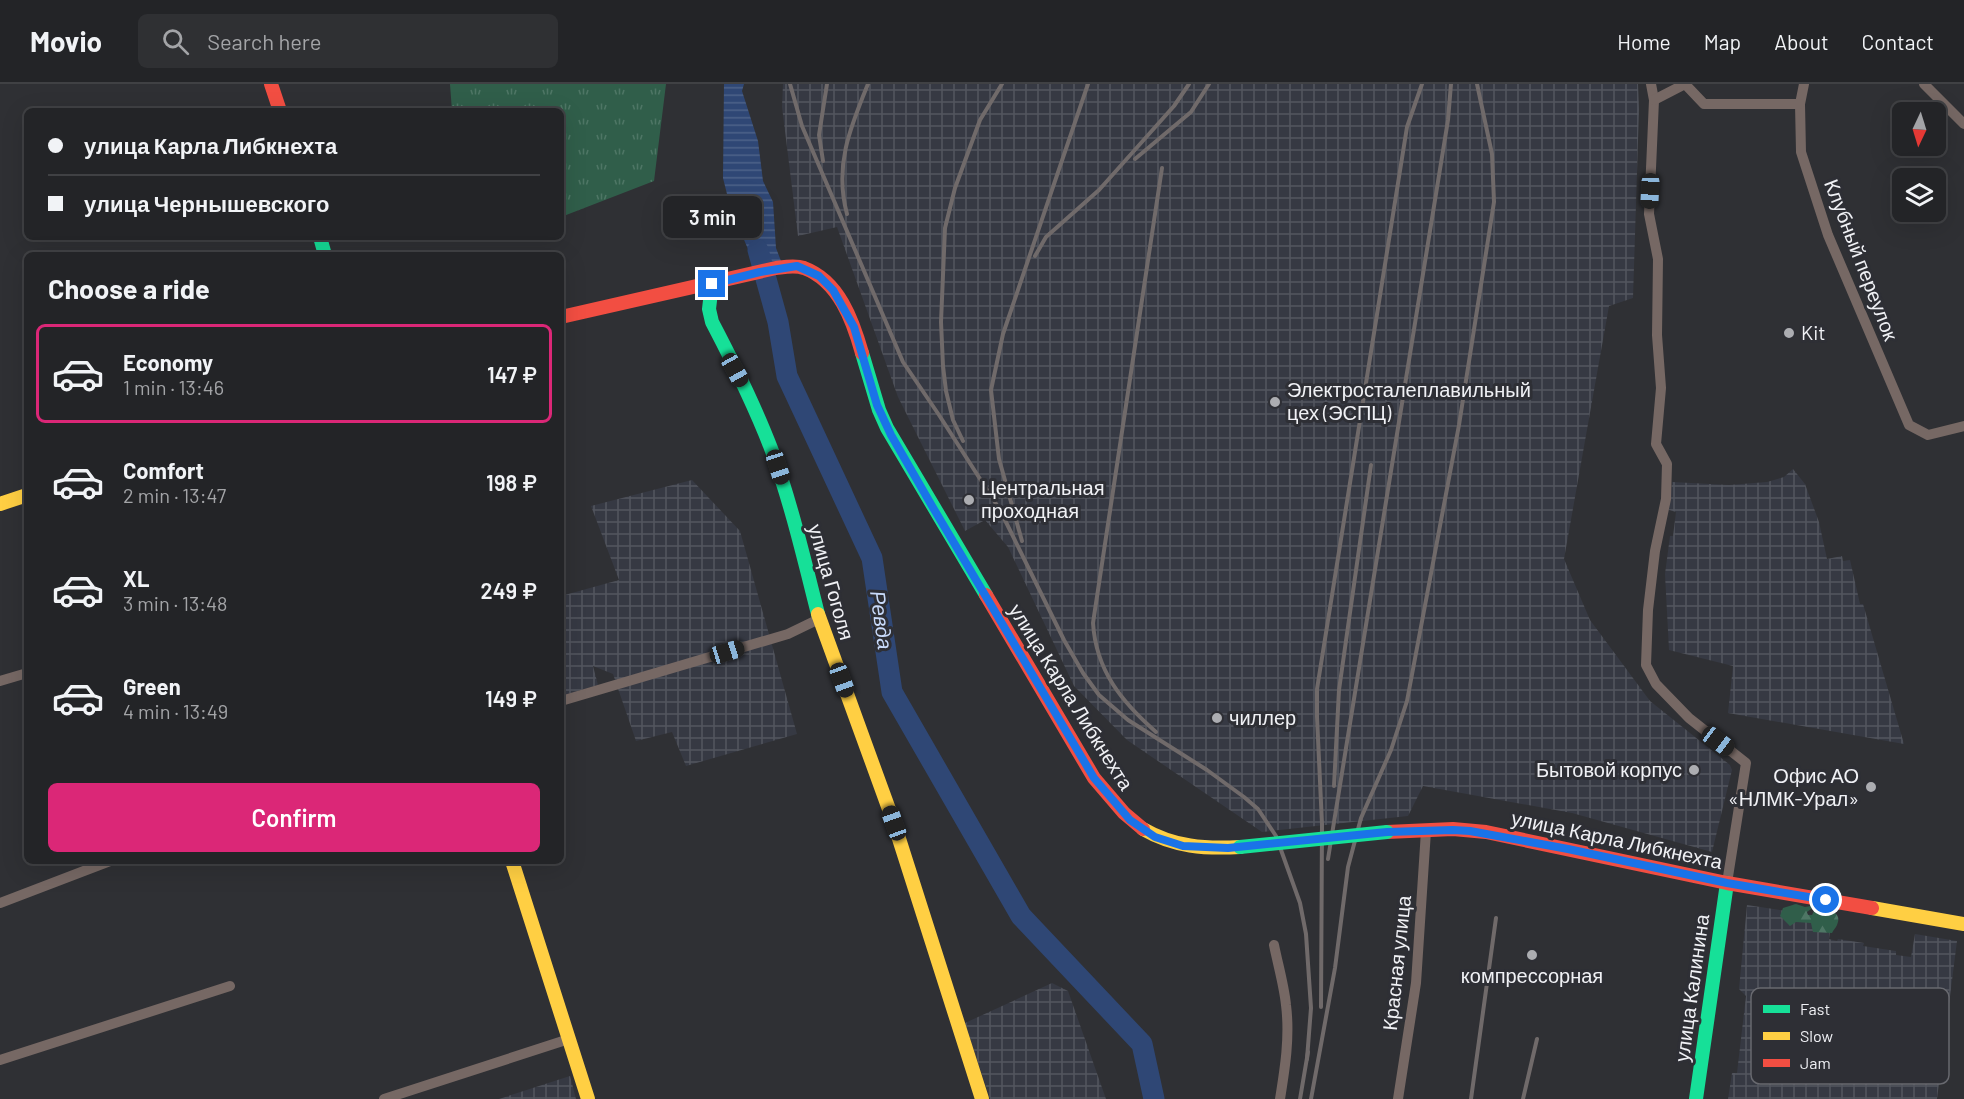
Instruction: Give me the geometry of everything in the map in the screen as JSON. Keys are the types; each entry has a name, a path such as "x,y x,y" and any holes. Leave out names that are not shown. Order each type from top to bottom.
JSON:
{"main road":[{"path":"271,84 279,108"},
{"name":"улица Карла Либкнехта","path":"712,284 728,278 797,266 810,270 826,282 844,307 860,342 877,405 891,435 1063,728 1106,795 1130,820 1161,839 1183,846 1240,847 1387,832 1453,830 1486,832 1727,883 1964,924"},
{"path":"564,316 712,284"},
{"name":"улица Гоголя","path":"712,284 709,309 712,322 749,394 772,452 794,522 819,619 894,823 982,1099"},
{"path":"0,504 24,496"},
{"path":"513,864 588,1099"},
{"name":"улица Калинина","path":"1696,1099 1727,883"}],"street":[{"path":"1651,84 1654,100 1649,214 1658,259 1657,335 1661,388 1656,444 1667,464 1666,499 1655,551 1648,610 1646,665 1656,684 1689,718 1746,763 1727,883"},
{"path":"1654,100 1685,84 1704,104 1800,104"},
{"name":"Клубный переулок","path":"1804,84 1800,104 1801,152 1828,235 1909,425 1928,435 1964,426"},
{"path":"1924,84 1964,123"},
{"path":"564,701 788,634 819,619"},
{"path":"0,681 24,674"},
{"name":"Красная улица","path":"1398,1099 1416,983 1426,831"},
{"path":"0,903 102,864"},
{"path":"1274,945 1287,1018 1286,1058 1280,1099"},
{"path":"0,1060 230,986"},
{"path":"384,1099 569,1039"}],"shaded area":[{"path":"783,84 1638,84 1633,298 1609,306 1564,559 1590,620 1650,701 1730,765 1732,770 1712,852 1572,813 1423,786 1408,816 1262,832 1127,740 1074,686 1008,547 985,520 965,531 898,397 837,227 798,236 782,107"},
{"path":"1793,469 1805,484 1819,522 1827,559 1842,556 1843,561 1850,560 1860,604 1863,604 1904,744 1728,713 1733,666 1669,650 1665,574 1676,512 1669,510 1672,482 1729,485 1767,482 1784,477"},
{"path":"692,480 740,531 797,734 686,766 672,732 636,741 613,674 593,666 598,685 564,695 564,595 619,580 591,506"},
{"path":"1747,905 1832,918 1829,939 1864,943 1863,946 1896,951 1896,955 1911,957 1915,934 1957,941 1949,1004 1949,988 1751,988 1751,1084 1939,1084 1937,1099 1728,1099 1732,1073 1737,1073 1746,996 1739,989"},
{"path":"1052,983 1068,991 1106,1099 990,1099 965,1023"},
{"path":"570,1076 576,1099 499,1099"}],"green space":[{"path":"450,84 666,84 654,181 564,216 564,108 452,108"},
{"path":"1796,904 1811,906 1807,912 1808,915 1812,915 1815,909 1832,911 1838,916 1837,926 1832,933 1813,932 1811,923 1796,922 1790,926 1780,916 1783,908"}],"water":[{"path":"724,84 744,84 742,91 758,141 763,181 773,202 776,248 781,261 755,266 730,206 723,178"}],"waterway":[{"name":"Ревда","path":"758,250 778,322 787,376 872,558 892,692 1021,916 1142,1044 1154,1099"}],"railway":[{"path":"790,84 802,126 903,362 1000,510 1064,640 1083,673 1099,695 1128,720 1207,770 1244,797 1258,809 1276,836 1300,903 1306,934 1311,1008 1307,1059"},
{"path":"823,161 819,135 827,84"},
{"path":"847,214 843,196 843,163 855,116 868,84"},
{"path":"963,441 953,420 943,366 941,322 945,228 955,188 980,120 1002,84"},
{"path":"1022,541 999,459 991,390 1003,334 1088,84"},
{"path":"1035,256 1046,237 1099,190 1174,106 1189,84"},
{"path":"1135,159 1191,112 1209,84"},
{"path":"1321,1007 1322,824 1317,689 1407,127 1422,84"},
{"path":"1328,859 1448,120 1451,84"},
{"path":"1311,1099 1335,968 1348,867 1361,818 1391,750 1407,701 1459,425 1494,202 1492,154 1477,84"},
{"path":"1156,732 1132,709 1105,671 1099,656 1093,623 1162,168"},
{"path":"1334,786 1339,690 1371,465"},
{"path":"1471,1099 1496,918"},
{"path":"1523,1099 1537,1039"},
{"path":"1300,1099 1308,1052"}],"traffic: fast":[{"path":"321,240 324,252"},
{"path":"712,284 709,309 712,322 744,385 772,451 791,511 818,614"},
{"path":"862,353 879,410 887,428 986,595"},
{"path":"1240,847 1387,832"},
{"path":"1696,1099 1727,883"}],"traffic: slow":[{"path":"0,504 24,496"},
{"path":"818,614 894,823 982,1099"},
{"path":"1143,829 1166,840 1190,846 1240,847"},
{"path":"513,864 588,1099"},
{"path":"1872,908 1964,924"}],"traffic: jam":[{"path":"271,84 279,108"},
{"path":"564,316 790,266 804,268 827,282 849,315 862,353"},
{"path":"986,595 1094,778 1124,813 1143,829"},
{"path":"1387,832 1453,829 1486,832 1727,883 1872,908"}],"place":[{"name":"Kit","path":"1789,333"},
{"name":"Электросталеплавильный цех (ЭСПЦ)","path":"1275,402"},
{"name":"Центральная проходная","path":"969,500"},
{"name":"чиллер","path":"1217,718"},
{"name":"Бытовой корпус","path":"1694,770"},
{"name":"Офис АО «НЛМК-Урал»","path":"1871,787"},
{"name":"компрессорная","path":"1532,955"}],"route":[{"path":"712,284 728,278 797,266 819,276 833,290 848,314 860,342 877,405 891,435 932,506 1094,778 1119,810 1155,837 1183,846 1228,848 1387,832 1453,830 1486,832 1727,883 1826,900"}]}
